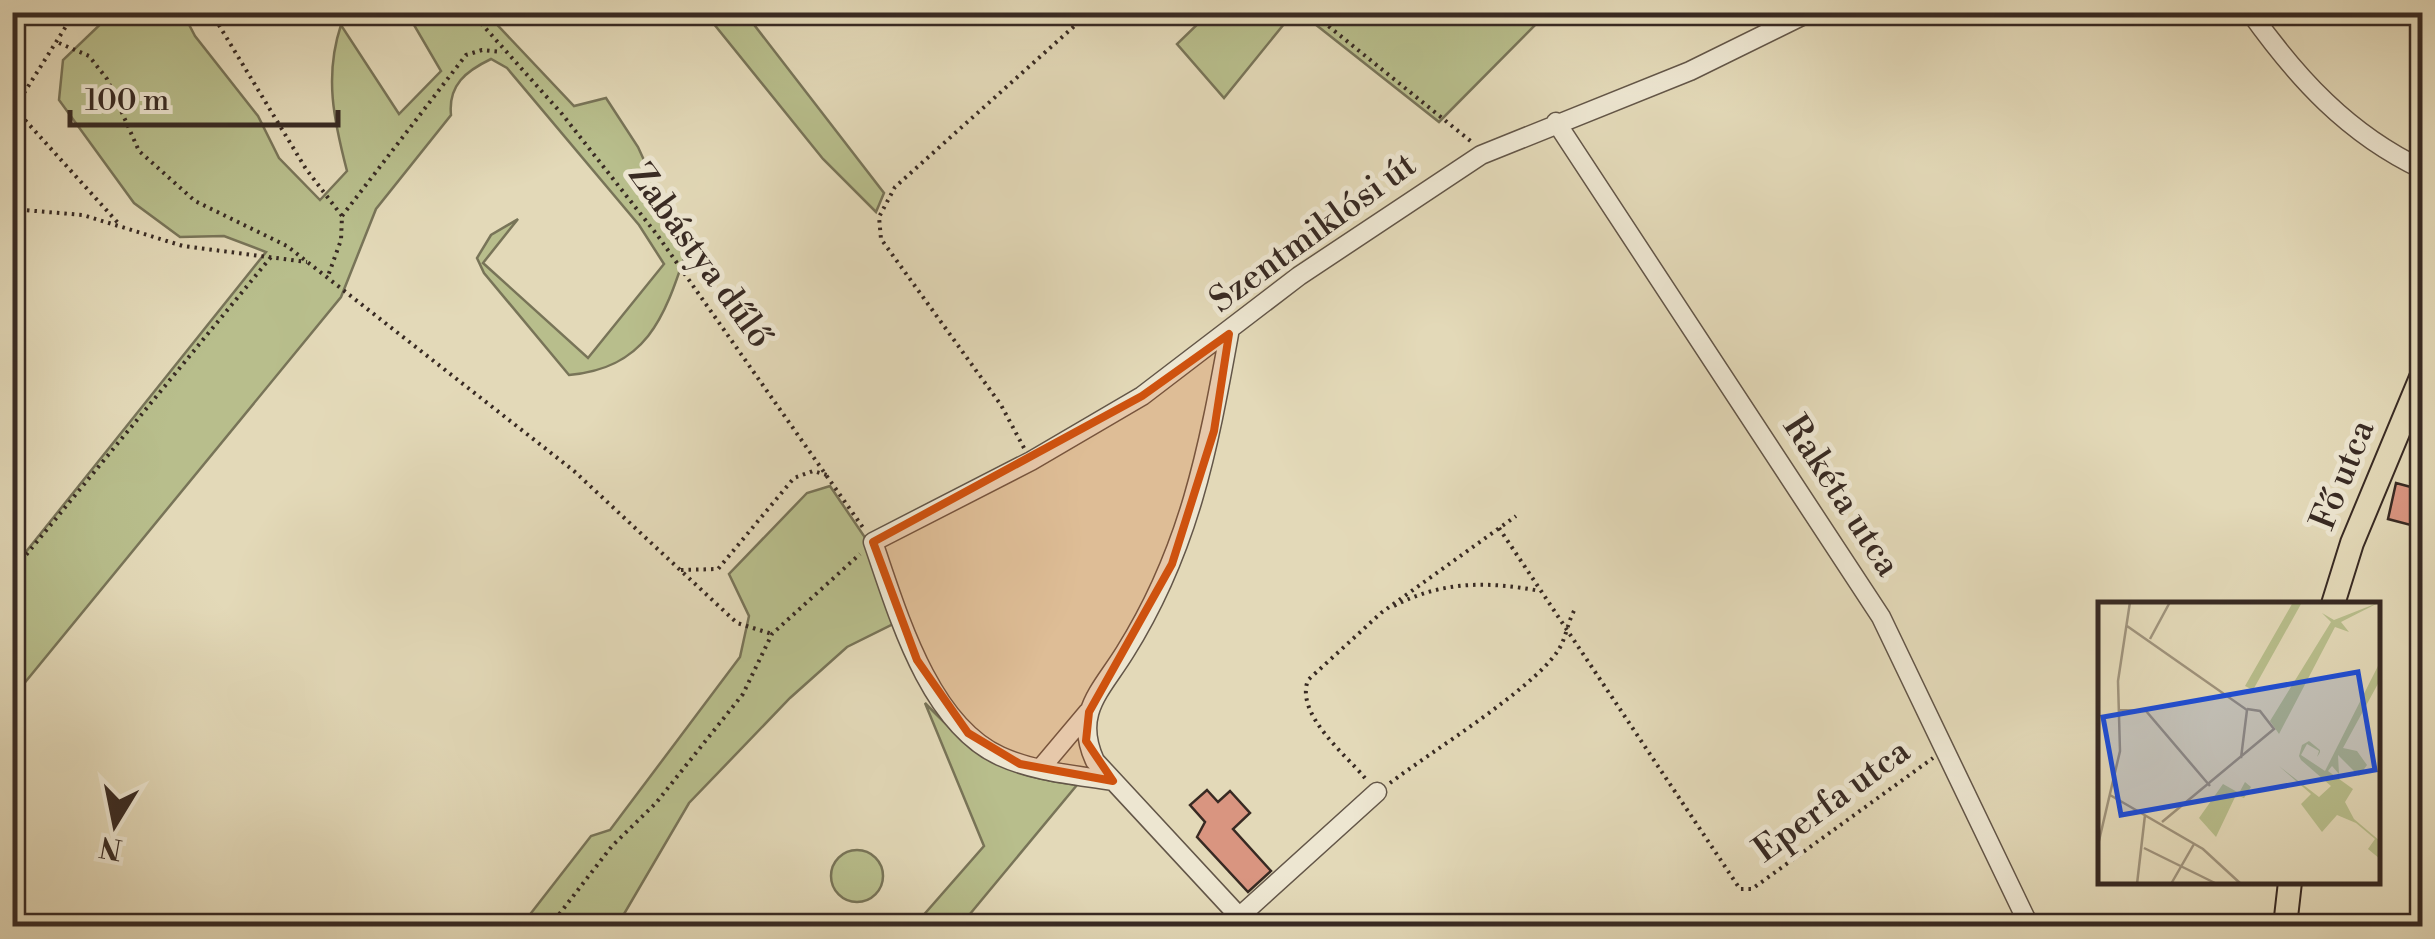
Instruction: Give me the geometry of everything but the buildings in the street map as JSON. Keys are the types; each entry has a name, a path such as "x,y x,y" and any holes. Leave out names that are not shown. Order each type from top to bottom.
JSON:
{"main road":[{"name":"Fő utca","path":"2334,602 2352,542 2422,375"},
{"path":"2284,926 2290,884"}],"street":[{"name":"Szentmiklósi út","path":"874,542 1031,461 1142,396 1229,334 1299,276 1481,155 1690,72 1810,12"},
{"path":"2250,12 2329,109 2368,138 2422,169"},
{"name":"Rakéta utca","path":"1556,122 1881,617 2026,919 2034,926"},
{"path":"1040,768 1089,712 1172,564 1214,431 1229,334"},
{"path":"874,542 904,630 942,699 986,748 1040,768 1113,781"},
{"path":"1089,712 1086,742 1095,762 1244,922 1377,792"}],"path":[{"path":"75,12 14,111 122,228"},
{"path":"211,12 306,169 342,216"},
{"name":"Zabástya dűlő","path":"470,12 562,114 658,236 874,542"},
{"path":"1031,461 1002,405 882,240 879,217 895,187 1090,12"},
{"path":"1311,12 1473,142 1481,155"},
{"path":"58,44 89,56 107,79 139,151 195,202 287,246 574,471 737,623 772,634"},
{"path":"327,278 341,240 342,216 466,55 482,50 505,53"},
{"path":"12,209 82,216 184,246 308,262"},
{"path":"12,572 271,257"},
{"path":"680,570 718,569 747,540 794,478 813,471 826,475"},
{"path":"1516,516 1381,614 1308,680 1304,695 1311,712 1377,792 1538,674 1562,644 1565,625 1574,609"},
{"path":"1499,528 1565,625"},
{"path":"550,926 612,846 656,803 743,694 772,634 874,542"},
{"path":"1381,614 1446,586 1481,584 1542,591"},
{"name":"Eperfa utca","path":"1565,625 1744,891 1947,749"}],"highlighted area":[{"path":"1229,334 1214,431 1172,564 1089,712 1086,741 1113,781 1020,764 968,733 917,660 873,542 1142,396"}],"green space":[{"path":"112,13 183,13 195,36 258,116 279,158 320,200 347,171 332,80 341,25 399,114 441,71 407,13 486,13 574,106 606,98 638,147 686,252 660,319 634,351 617,362 569,375 484,273 477,258 491,235 518,219 483,263 588,358 664,264 639,225 507,68 491,59 474,69 460,80 452,95 451,115 376,209 341,297 13,697 13,568 266,252 224,236 180,237 134,203 59,100 63,60"},
{"path":"705,13 745,13 884,193 876,212 823,159"},
{"path":"1209,13 1293,13 1224,98 1177,44"},
{"path":"1301,13 1547,13 1439,122"},
{"path":"830,486 866,539 893,624 847,647 790,698 689,803 617,926 521,926 591,836 610,830 740,657 749,616 729,574 807,493"},
{"path":"925,703 992,761 1029,776 1077,785 960,926 914,926 984,846"},
{"path":"857,850 876,857 883,876 876,895 857,902 838,895 831,876 838,857"}]}
